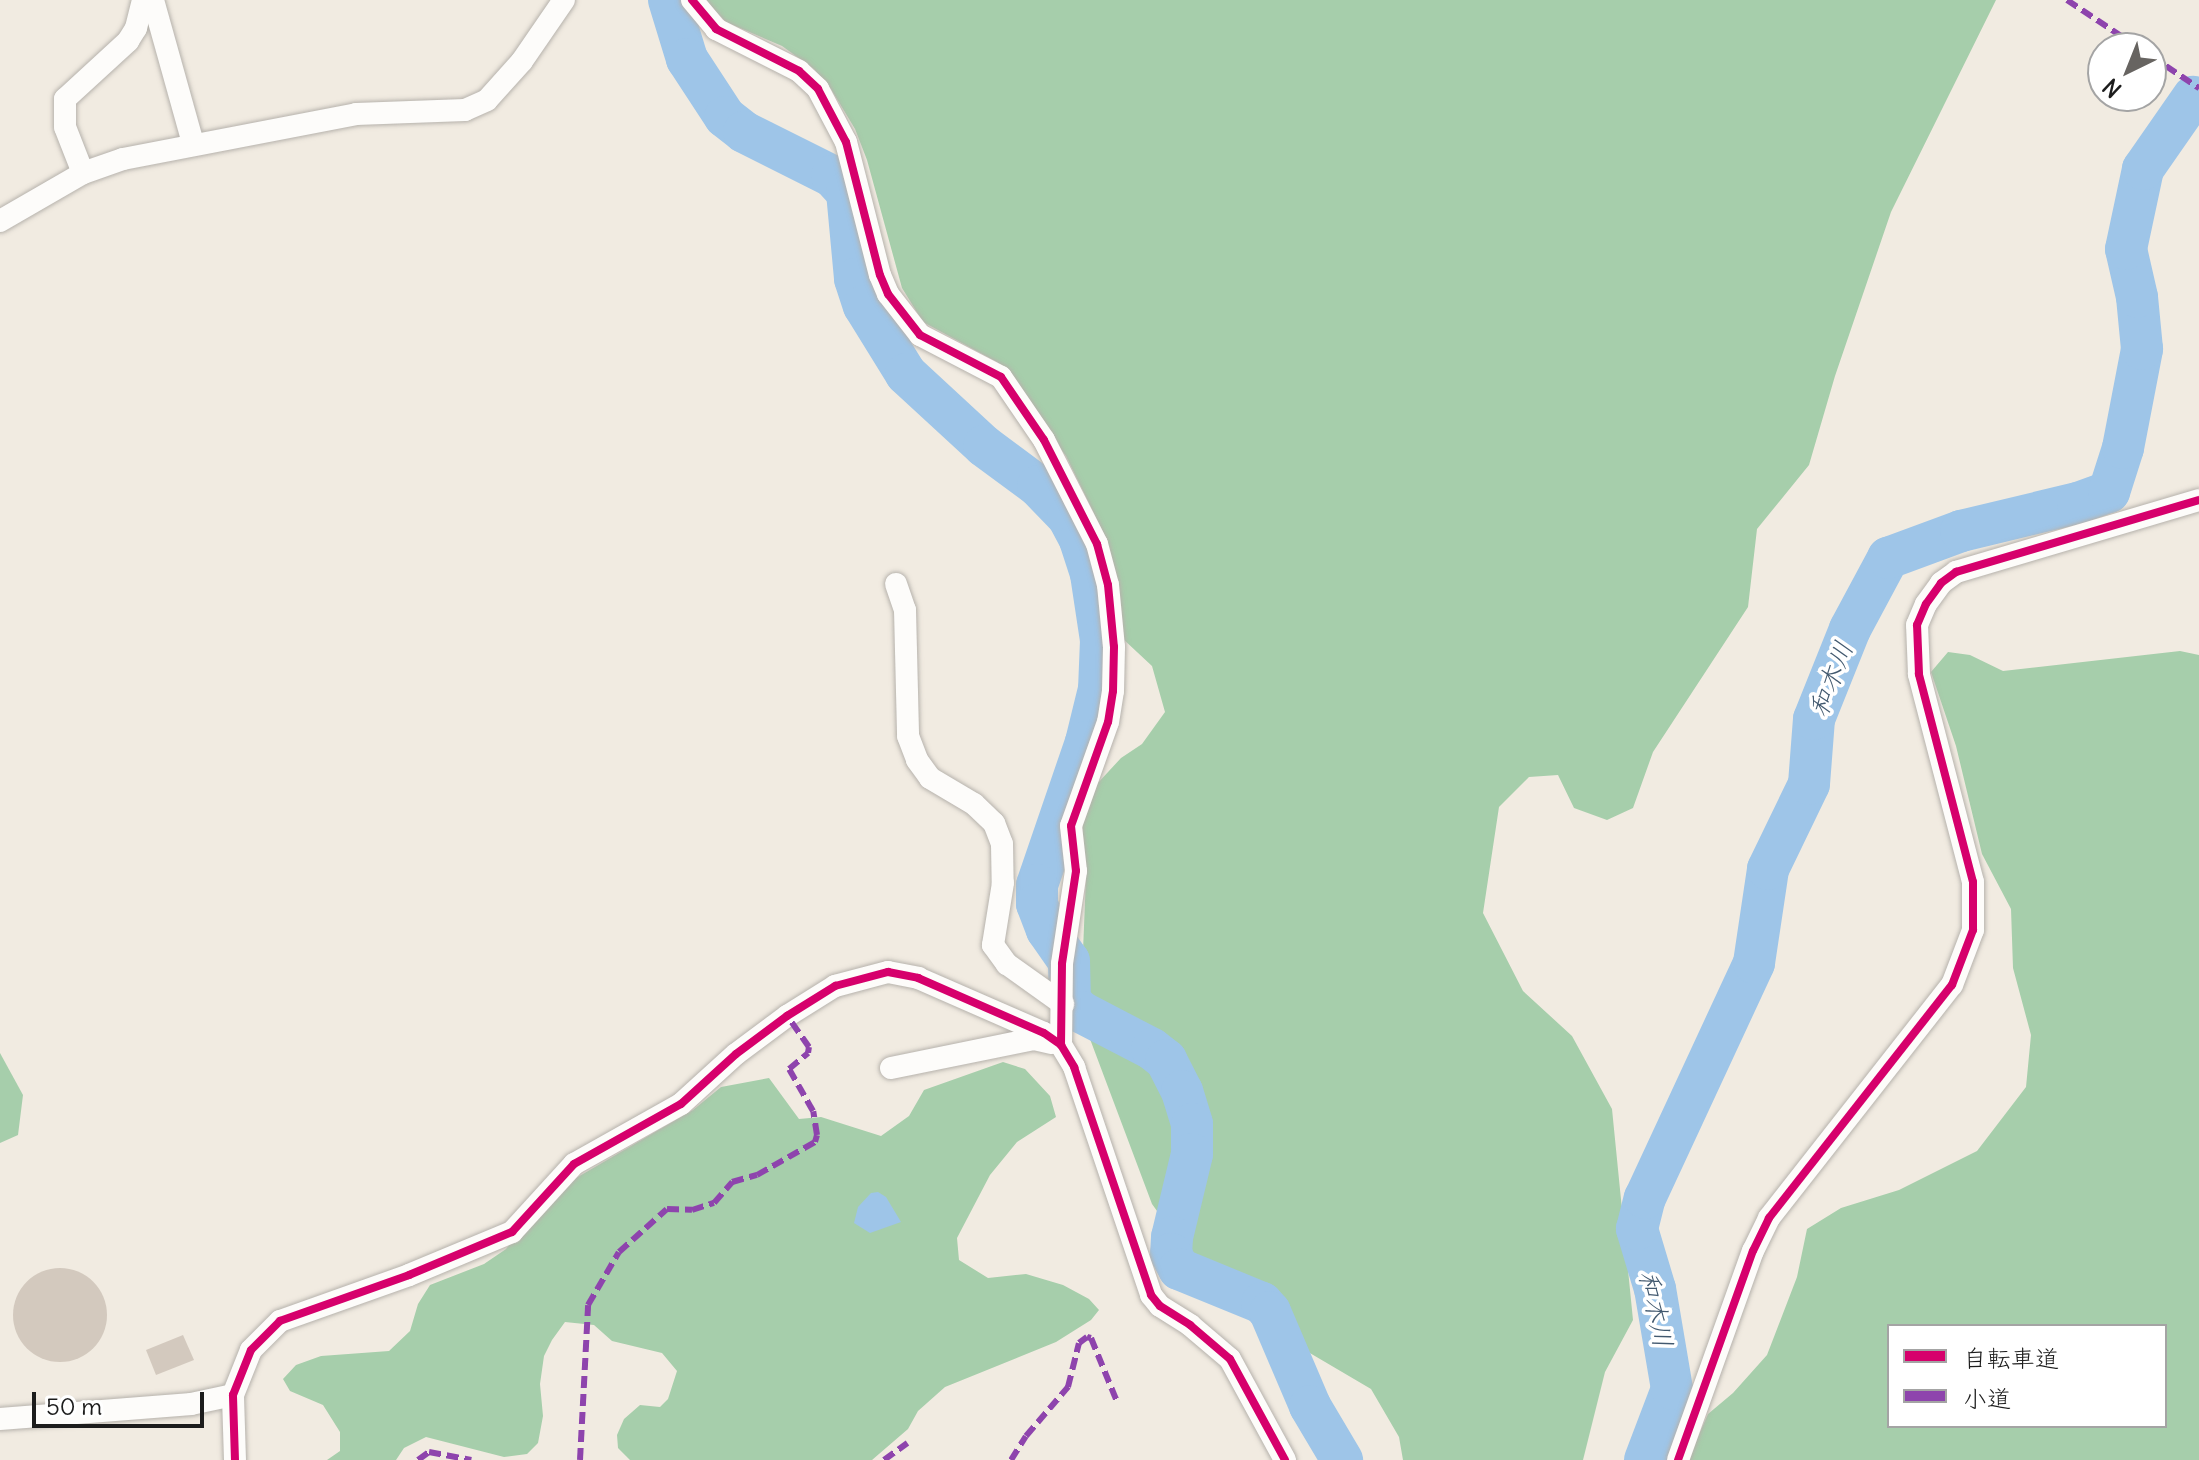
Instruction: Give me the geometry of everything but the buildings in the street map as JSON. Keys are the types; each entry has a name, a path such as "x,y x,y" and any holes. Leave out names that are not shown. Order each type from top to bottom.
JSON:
{"street":[{"path":"83,173 65,127 65,99 128,41 136,28 143,0"},
{"path":"153,0 193,143"},
{"path":"0,221 83,173 123,159 193,143 356,114 465,110 487,100 522,61 564,0"},
{"path":"692,0 716,29 799,71 818,89 846,142 876,262 888,294 920,335 1001,377 1044,440 1097,544 1111,616 1113,691 1108,722 1071,826 1076,871 1062,964 1061,1045"},
{"path":"1678,1460 1753,1251 1769,1218 1952,985 1973,930 1973,882 1919,674 1917,625 1926,604 1941,583 1956,572 2199,500"},
{"path":"896,584 905,610 908,736 917,760 930,778 974,804 994,823 1002,844 1003,883 993,945 1007,964 1063,1004"},
{"path":"235,1460 233,1395 251,1350 280,1321 409,1275 512,1232 574,1164 681,1104 736,1054 835,986 888,972 918,978 1044,1033 1061,1045 1074,1067 1151,1295 1160,1306 1190,1325 1230,1359 1285,1460"},
{"path":"891,1068 1034,1039 1061,1045"},
{"path":"0,1419 191,1404 233,1395"}],"green space":[{"path":"705,0 1996,0 1891,212 1835,376 1809,465 1757,529 1748,607 1653,752 1633,808 1607,820 1574,808 1558,775 1529,777 1499,807 1483,913 1523,991 1572,1036 1612,1109 1633,1320 1605,1372 1583,1460 1403,1460 1399,1437 1371,1389 1303,1349 1193,1261 1152,1204 1090,1039 1083,951 1086,876 1082,822 1096,785 1121,758 1142,744 1165,712 1152,666 1122,638 1108,542 1066,456 997,362 923,322 902,288 867,160 855,129 831,89 814,69 782,46 726,22"},
{"path":"2180,651 2199,655 2199,1460 1688,1460 1708,1414 1733,1393 1767,1355 1797,1277 1807,1229 1841,1208 1899,1190 1977,1151 2026,1087 2031,1035 2013,968 2011,909 1982,854 1956,746 1931,672 1948,652 1970,655 2003,671"},
{"path":"0,1053 23,1095 18,1135 0,1143"},
{"path":"1003,1062 1025,1069 1050,1096 1056,1117 1017,1142 990,1175 957,1238 959,1260 988,1278 1026,1274 1063,1285 1089,1299 1099,1310 1091,1320 1056,1342 945,1387 918,1411 908,1429 872,1460 630,1460 618,1448 617,1435 624,1419 640,1405 660,1407 668,1399 677,1371 662,1353 612,1341 594,1325 565,1322 552,1340 544,1356 540,1384 543,1416 538,1443 527,1454 504,1457 426,1437 404,1448 396,1460 327,1460 340,1451 340,1432 323,1405 290,1391 283,1379 296,1365 321,1356 389,1351 410,1331 418,1304 430,1285 484,1264 506,1249 521,1229 576,1178 693,1110 721,1087 769,1078 799,1119 821,1117 881,1136 909,1116 924,1090"}],"water":[{"path":"878,1192 886,1197 901,1222 870,1233 854,1223 858,1207 871,1193"}],"waterway":[{"path":"669,0 687,59 725,117 744,132 832,176 847,192 855,279 864,306 906,374 984,446 1038,486 1068,517 1080,540 1091,574 1101,640 1099,689 1086,742 1037,885 1037,904 1047,930 1069,961 1070,1001 1081,1012 1152,1049 1166,1060 1182,1091 1192,1124 1192,1154 1172,1237 1171,1254 1179,1269 1262,1303 1270,1312 1310,1406 1342,1460"},
{"name":"和木川","path":"1645,1460 1672,1389 1655,1289 1637,1229 1645,1198 1754,963 1768,869 1809,784 1814,719 1850,629 1888,558 1961,531 2078,503 2109,492 2123,448 2142,349 2137,297 2126,249 2143,169 2193,97"}],"marked path":[{"path":"2067,0 2115,32"},
{"path":"2167,67 2199,88"},
{"path":"580,1460 588,1305 619,1252 667,1209 692,1210 714,1203 732,1182 757,1175 815,1142 817,1135 813,1111 789,1069 808,1053 809,1047 787,1016"},
{"path":"1011,1460 1026,1436 1068,1387 1079,1343 1087,1337 1091,1338 1118,1404"},
{"path":"884,1460 907,1443"},
{"path":"418,1460 429,1452 471,1460"}],"cycle path":[{"path":"692,0 716,29 799,71 818,89 846,142 880,275 888,294 920,335 1001,377 1044,440 1097,544 1108,585 1114,647 1113,691 1108,722 1071,826 1076,871 1062,964 1061,1045"},
{"path":"1678,1460 1753,1251 1769,1218 1952,985 1973,930 1973,882 1919,674 1917,625 1926,604 1941,583 1956,572 2199,500"},
{"path":"235,1460 233,1395 251,1350 280,1321 409,1275 512,1232 574,1164 681,1104 736,1054 787,1016 835,986 888,972 918,978 1044,1033 1061,1045 1074,1067 1151,1295 1160,1306 1190,1325 1230,1359 1285,1460"}]}
